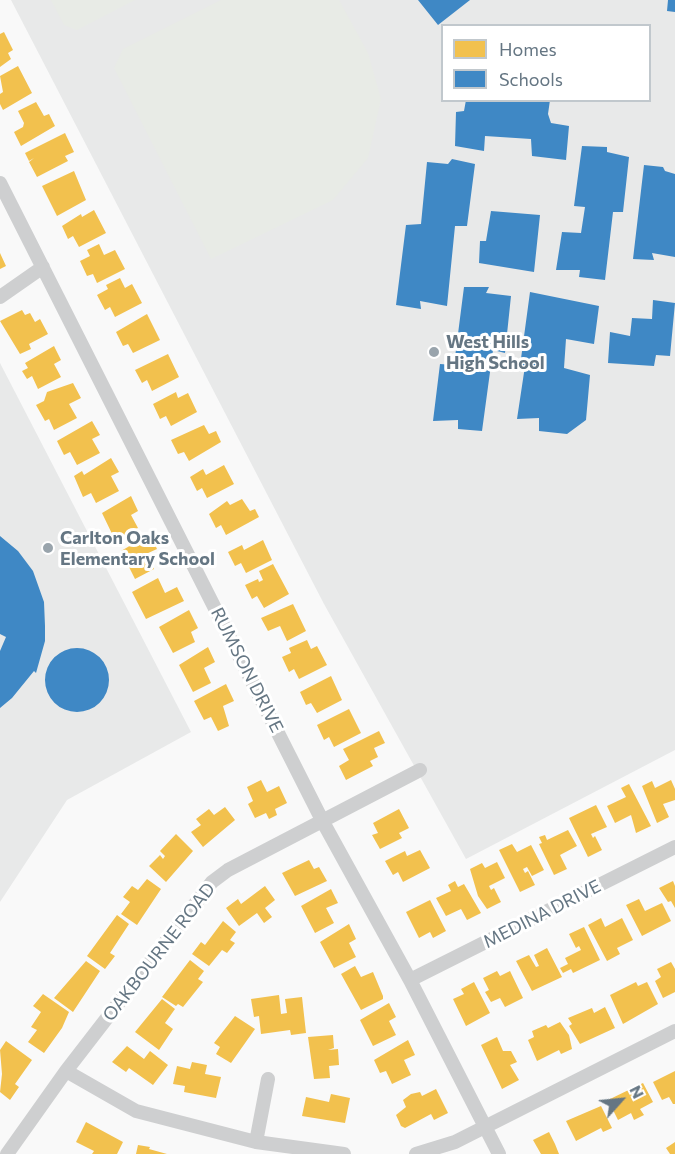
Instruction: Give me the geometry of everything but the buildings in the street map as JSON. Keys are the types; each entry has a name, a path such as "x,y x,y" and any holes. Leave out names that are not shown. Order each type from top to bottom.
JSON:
{"street":[{"name":"RUMSON DRIVE","path":"0,183 323,822 410,980 499,1154"},
{"path":"0,297 43,267"},
{"name":"OAKBOURNE ROAD","path":"7,1154 66,1071 212,882 228,870 420,770"},
{"name":"MEDINA DRIVE","path":"410,980 675,848"},
{"path":"416,1154 455,1142 675,1031"},
{"path":"66,1071 136,1111 256,1142 344,1154"},
{"path":"256,1142 267,1079"}],"shaded area":[{"name":"West Hills High School","path":"11,0 675,0 675,750 466,859 324,604"},
{"path":"51,0 135,0 77,30 64,25"},
{"path":"221,0 339,0 368,53 381,99 368,158 333,200 211,259 114,68 123,49"},
{"name":"Carlton Oaks Elementary School","path":"0,363 191,732 67,800 0,902"}],"place":[{"name":"West Hills High School","path":"434,352"},
{"name":"Carlton Oaks Elementary School","path":"48,548"}]}
